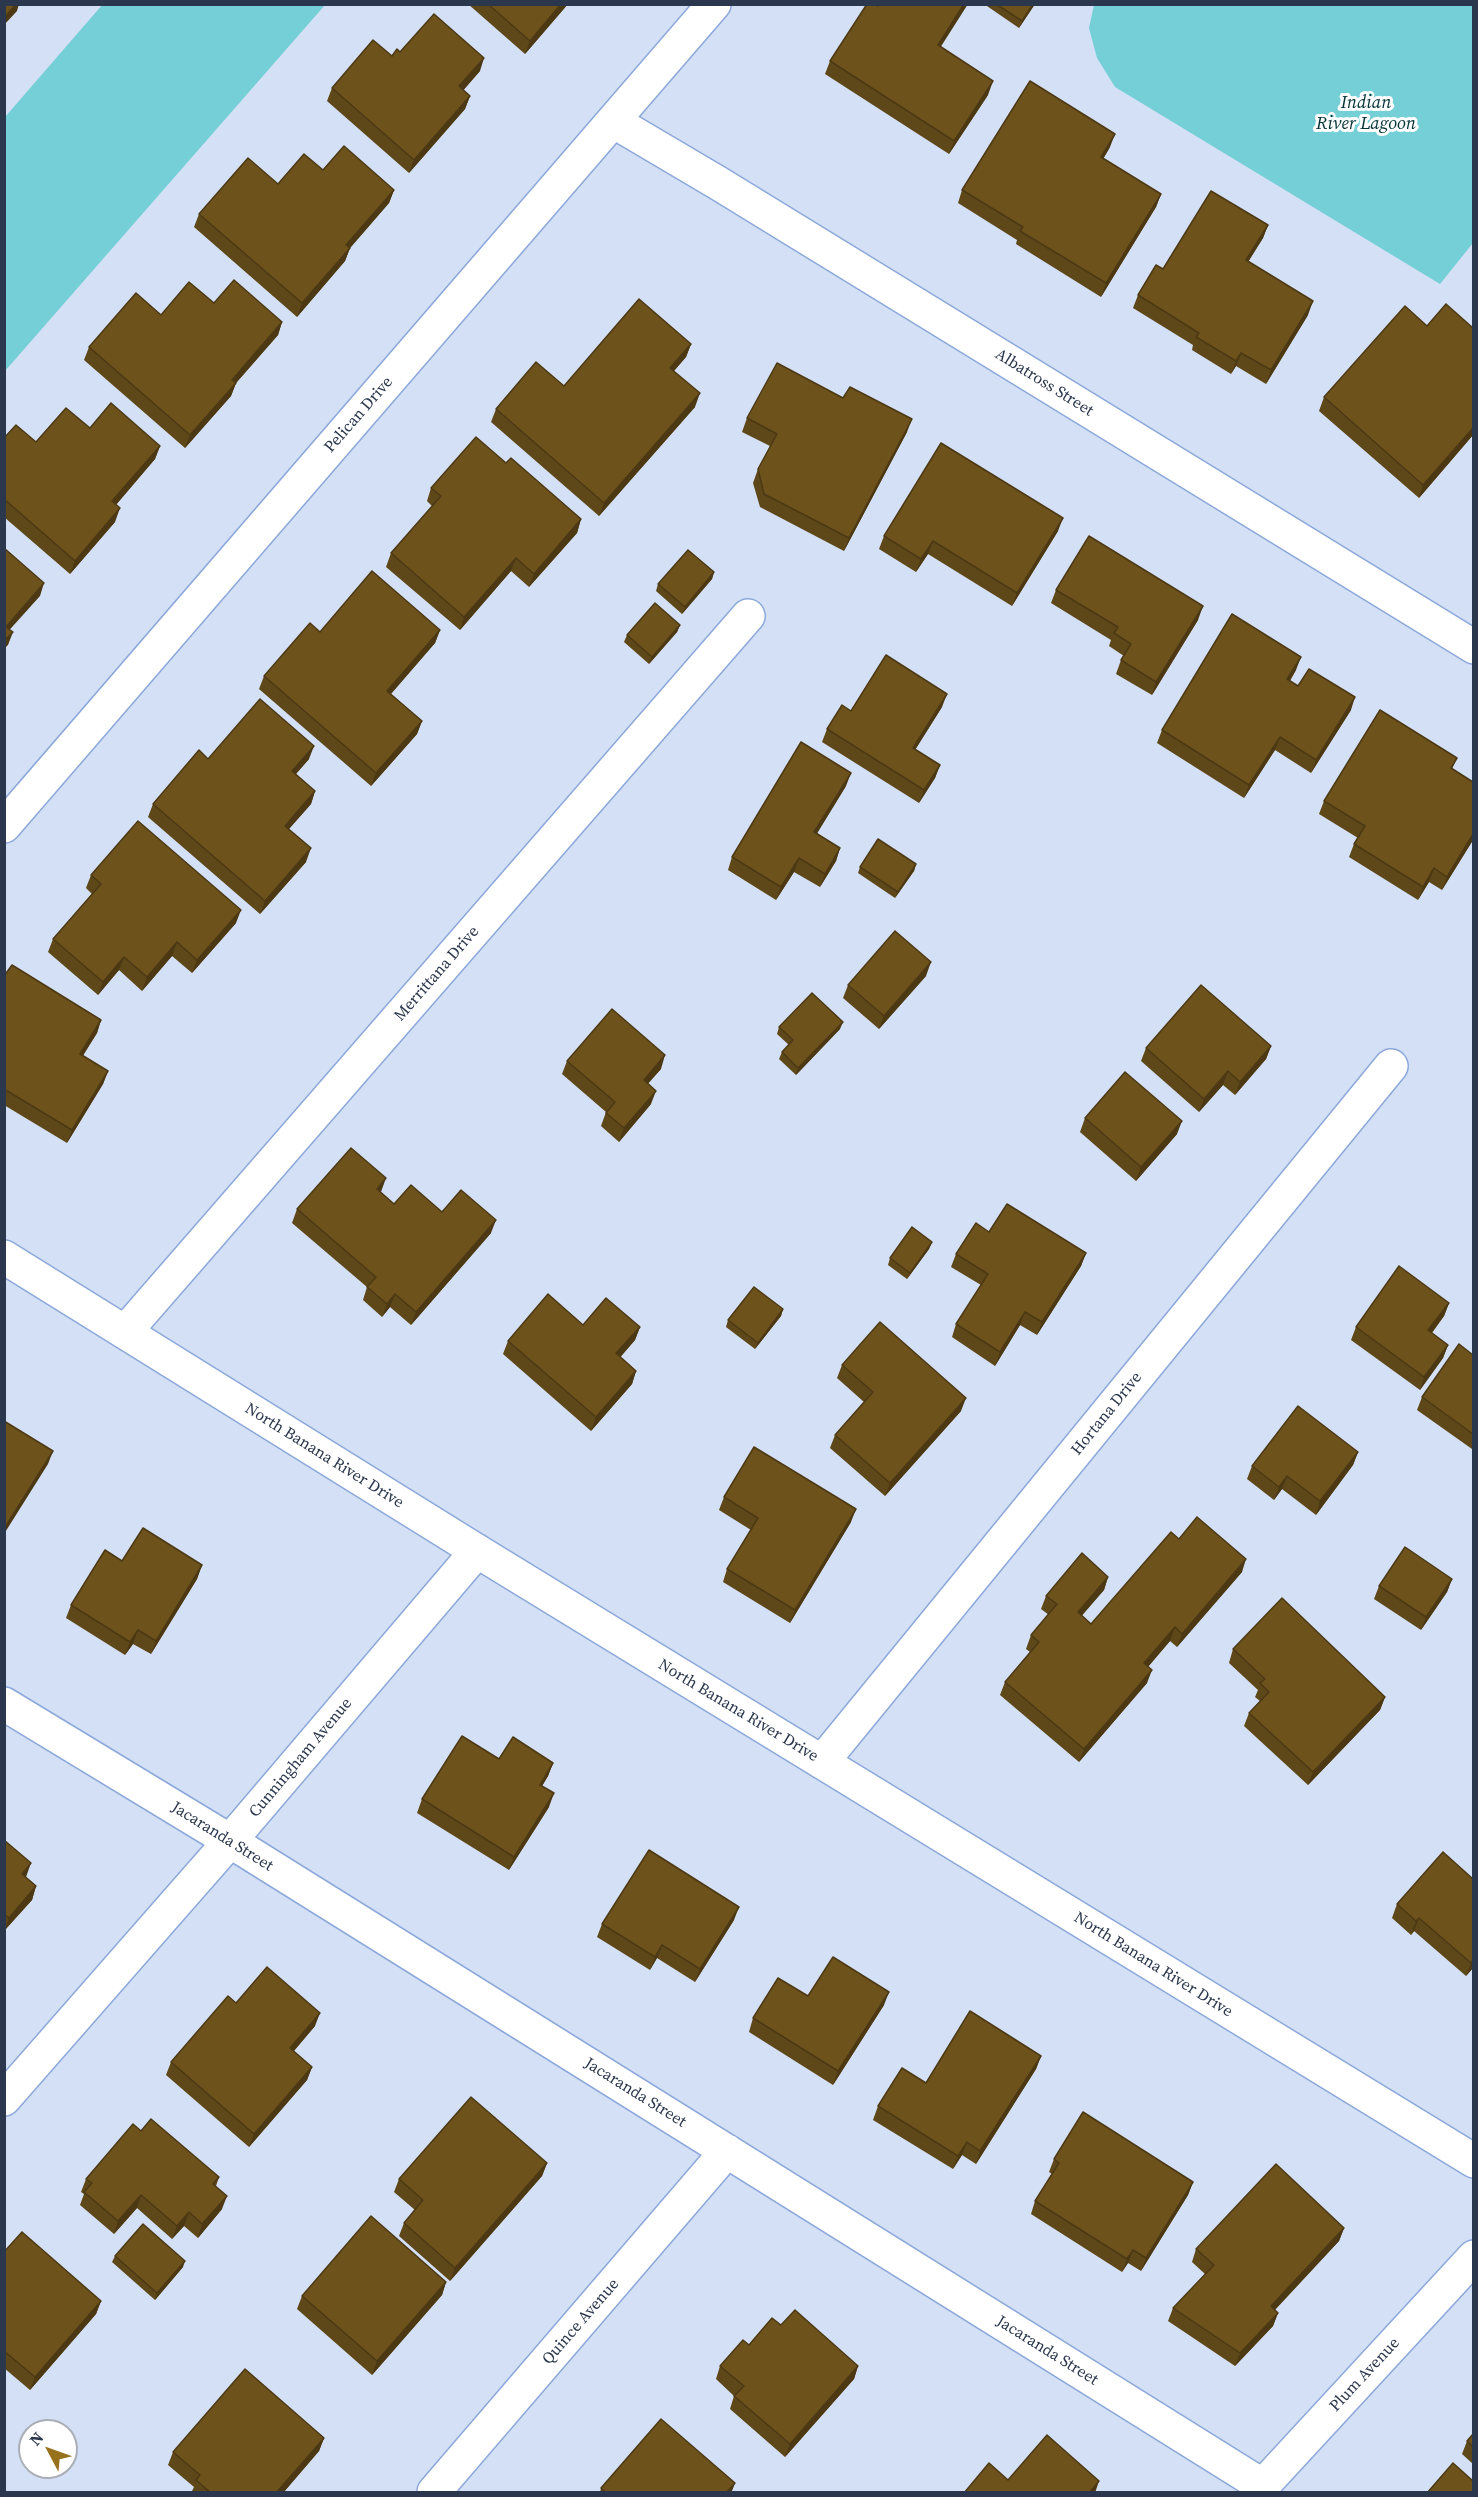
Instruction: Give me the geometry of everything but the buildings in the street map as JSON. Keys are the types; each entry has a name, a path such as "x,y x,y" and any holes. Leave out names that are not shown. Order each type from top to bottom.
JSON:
{"street":[{"name":"Pelican Drive","path":"4,826 714,4"},
{"name":"Albatross Street","path":"613,121 749,201 1473,647"},
{"name":"Merrittana Drive","path":"125,1332 748,616"},
{"name":"Hortana Drive","path":"822,1762 1391,1066"},
{"name":"North Banana River Drive","path":"4,1257 477,1551 1473,2161"},
{"name":"Cunningham Avenue","path":"4,2098 230,1841 477,1551"},
{"name":"Jacaranda Street","path":"4,1704 230,1841 727,2151 1260,2489"},
{"name":"Quince Avenue","path":"434,2493 727,2151"},
{"name":"Plum Avenue","path":"1260,2489 1473,2258"}],"water":[{"path":"103,4 325,5 5,371 5,117"},
{"name":"Indian River Lagoon","path":"1094,5 1473,5 1473,243 1440,284 1115,87 1097,58 1089,28"}]}
